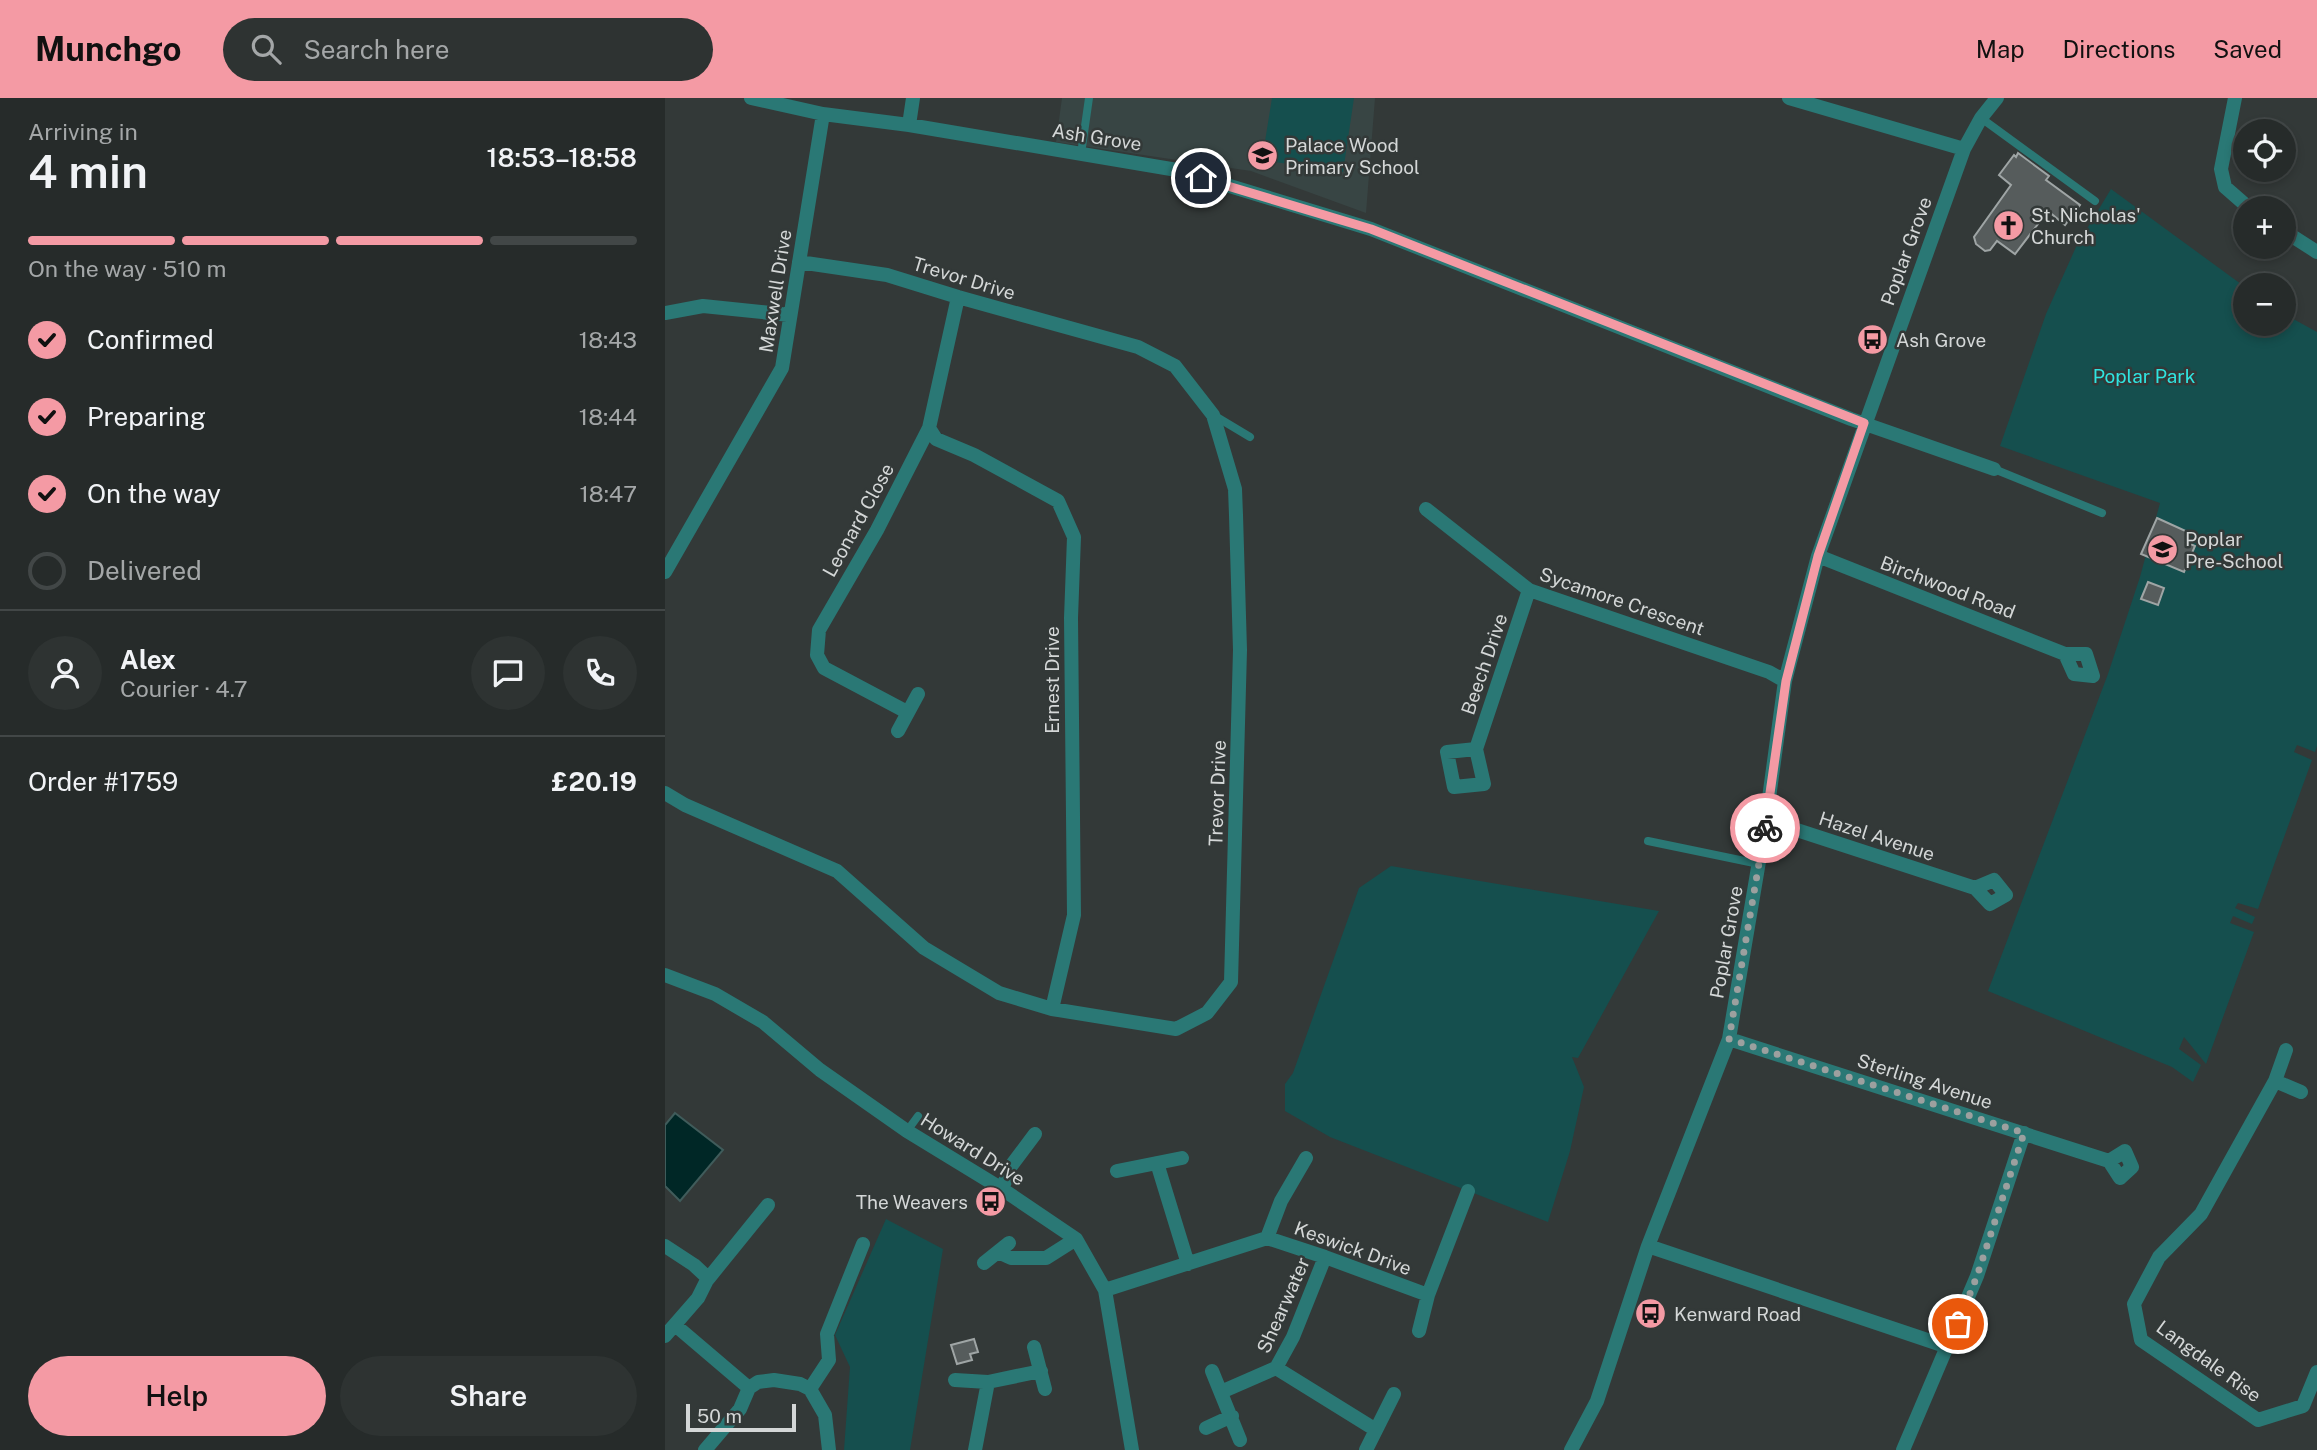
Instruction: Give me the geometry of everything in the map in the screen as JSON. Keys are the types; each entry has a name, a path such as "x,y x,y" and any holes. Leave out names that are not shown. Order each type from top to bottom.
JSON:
{"street":[{"name":"Ash Grove","path":"751,98 823,114 909,125 1177,170 1371,229 1864,423"},
{"path":"909,125 913,98"},
{"path":"1789,98 1963,149"},
{"name":"Poplar Grove","path":"1571,1450 1597,1401 1647,1246 1729,1039 1759,864 1786,681 1818,556 1963,149 1981,118 1997,98"},
{"path":"2235,98 2221,169 2225,187 2235,196"},
{"name":"Maxwell Drive","path":"665,572 782,368 823,114"},
{"path":"2296,239 2317,253"},
{"name":"Trevor Drive","path":"665,793 685,805 837,870 924,948 999,993 1052,1009 1176,1029 1207,1013 1231,982 1240,650 1236,515 1235,489 1213,415 1175,366 1138,347 887,275 799,261"},
{"name":"Leonard Close","path":"907,712 824,668 817,655 819,630 877,530 929,428 958,297"},
{"path":"665,313 703,306 790,315"},
{"path":"1864,423 1994,470"},
{"name":"Ernest Drive","path":"929,428 936,439 974,455 1058,501 1074,537 1071,618 1074,915 1052,1009"},
{"name":"Sycamore Crescent","path":"1426,509 1529,590 1769,672 1786,681"},
{"name":"Birchwood Road","path":"1818,556 2065,654"},
{"name":"Beech Drive","path":"1476,749 1529,590"},
{"path":"898,731 918,694"},
{"name":"Hazel Avenue","path":"1766,820 1975,888"},
{"name":"Howard Drive","path":"665,975 715,995 763,1022 820,1070 907,1130 1076,1239 1105,1290 1132,1450"},
{"name":"Sterling Avenue","path":"1729,1039 2109,1161"},
{"name":"Langdale Rise","path":"2286,1050 2275,1081 2201,1214 2159,1256 2134,1304 2141,1340 2258,1420 2303,1406 2317,1372"},
{"path":"2275,1081 2301,1092"},
{"path":"1903,1450 1977,1276 2024,1133"},
{"path":"1002,1189 1011,1166 1035,1134"},
{"path":"1117,1171 1182,1158"},
{"path":"1267,1238 1281,1201 1306,1158"},
{"path":"1157,1163 1188,1264"},
{"name":"Keswick Drive","path":"1419,1331 1428,1295 1468,1191"},
{"path":"749,1388 670,1331 768,1205"},
{"name":"Keswick Drive","path":"1105,1290 1267,1238 1428,1295"},
{"path":"984,1263 1004,1248 1011,1258 1045,1258 1076,1239"},
{"path":"810,1390 829,1360 827,1334 863,1244"},
{"path":"665,1246 694,1265 708,1279"},
{"path":"1647,1246 1948,1347"},
{"name":"Shearwater","path":"1221,1392 1276,1368 1293,1337 1325,1257"},
{"path":"1034,1347 1045,1389"},
{"name":"Shearwater","path":"1276,1368 1376,1430"},
{"path":"955,1380 988,1382 1041,1371"},
{"path":"1212,1371 1240,1440"},
{"path":"705,1450 740,1409 749,1388 758,1382 774,1380 800,1384 810,1390 825,1415 828,1450"},
{"path":"975,1450 988,1382"},
{"path":"1366,1450 1394,1394"},
{"path":"1206,1428 1232,1416"}],"lane":[{"path":"1081,154 1089,98"},
{"path":"1981,118 2095,201"},
{"path":"1213,415 1251,437"},
{"path":"1994,470 2102,513"},
{"path":"1648,841 1759,864"},
{"path":"907,1130 918,1116"}],"shaded area":[{"name":"Palace Wood Primary School","path":"1062,98 1375,98 1366,213 1251,171 1056,142"},
{"path":"675,1113 723,1150 680,1201 665,1186 665,1125"}],"green space":[{"path":"1272,98 1354,98 1343,172 1262,160"},
{"name":"Poplar Park","path":"2111,189 2233,278 2233,336 2296,336 2296,321 2317,332 2317,746 2315,752 2297,745 2294,752 2312,760 2258,909 2238,903 2235,908 2255,917 2252,924 2233,916 2230,923 2254,932 2206,1064 2184,1037 2179,1049 2201,1065 2193,1082 2172,1067 1988,991 2108,674 2140,577 2160,503 2000,446 2046,314 2076,247"},
{"path":"1391,866 1659,911 1578,1058 1572,1057 1584,1087 1570,1151 1548,1222 1330,1137 1285,1111 1285,1084 1293,1073 1359,888"},
{"path":"886,1219 943,1249 910,1450 844,1450 850,1367 835,1335"}],"building":[{"path":"2018,153 2049,176 2046,180 2080,205 2065,225 2048,211 2015,254 1997,241 1990,250 1985,251 1976,244 1974,237 2011,185 1999,175"},
{"path":"2157,518 2190,533 2186,542 2195,546 2184,572 2141,554"},
{"path":"2148,582 2164,588 2158,605 2141,599"},
{"path":"974,1339 978,1352 970,1354 972,1360 957,1364 951,1345"}],"way so far":[{"path":"1765,828 1729,1039 2024,1133 1977,1276 1958,1324"}],"place":[{"name":"Palace Wood Primary School","path":"1262,156"},
{"name":"St. Nicholas' Church","path":"2008,226"},
{"name":"Ash Grove","path":"1873,340"},
{"name":"Poplar Pre-School","path":"2162,550"},
{"name":"The Weavers","path":"991,1202"},
{"name":"Kenward Road","path":"1651,1314"}],"route":[{"path":"1201,178 1371,229 1864,423 1818,556 1786,681 1765,828"}]}
